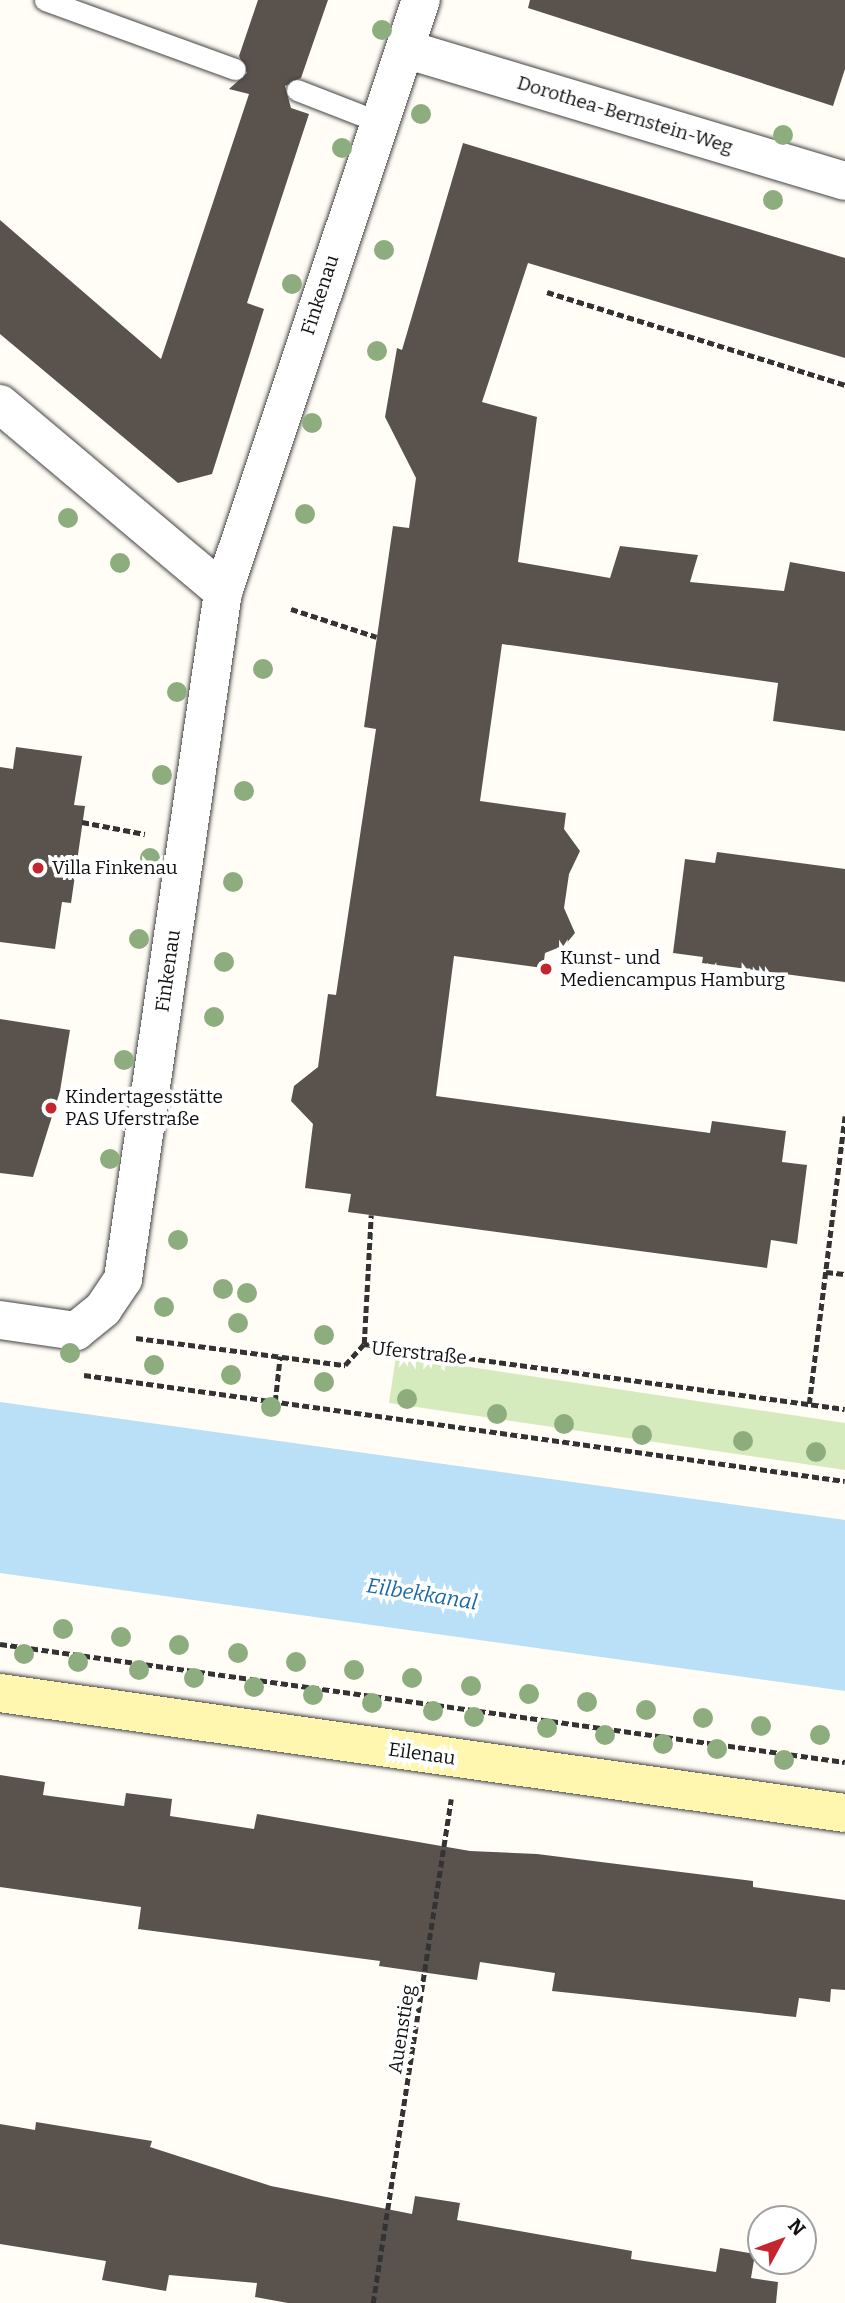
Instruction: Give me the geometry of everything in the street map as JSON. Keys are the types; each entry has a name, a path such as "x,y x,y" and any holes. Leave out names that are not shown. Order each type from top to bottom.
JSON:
{"street":[{"name":"Finkenau","path":"76,1331 103,1309 123,1279 223,592 422,0"},
{"name":"Dorothea-Bernstein-Weg","path":"405,49 845,181"},
{"path":"0,404 223,592"},
{"path":"0,1320 76,1331"},
{"name":"Eilenau","path":"0,1693 845,1813"}],"lane":[{"path":"45,0 235,69"},
{"path":"297,90 379,122"}],"path":[{"path":"547,292 845,385"},
{"path":"291,609 377,636"},
{"path":"82,822 145,834"},
{"path":"809,1404 845,1116"},
{"path":"364,1344 371,1215"},
{"path":"826,1272 845,1274"},
{"name":"Uferstraße","path":"76,1331 345,1365 364,1344 845,1409"},
{"path":"275,1402 280,1356"},
{"path":"69,1373 845,1481"},
{"path":"0,1644 845,1762"},
{"name":"Auenstieg","path":"373,2303 457,1759"}],"green space":[{"path":"396,1356 845,1423 845,1470 389,1403"}],"water":[{"name":"Eilbekkanal","path":"0,1402 845,1520 845,1691 0,1573"}],"building":[{"path":"258,0 328,0 301,78 285,86 291,108 309,114 247,303 264,309 212,474 178,483 0,334 0,220 161,359 249,94 229,89 247,73 239,56"},
{"path":"530,0 845,0 845,69 833,106 528,8"},
{"path":"463,143 845,258 845,358 528,263 482,402 537,417 518,562 610,578 620,546 698,555 690,582 784,591 790,562 845,572 845,731 773,721 778,683 502,644 480,801 566,813 564,829 580,851 569,874 564,908 575,933 565,945 545,953 543,968 454,956 436,1096 710,1133 712,1121 786,1131 782,1162 807,1165 797,1244 771,1240 767,1268 348,1212 351,1194 305,1188 313,1124 291,1101 294,1086 318,1067 328,994 336,995 376,729 364,727 393,526 409,528 416,478 385,417 397,348 402,350"},
{"name":"Villa Finkenau","path":"16,747 82,756 74,805 85,806 71,903 62,902 55,949 0,942 0,767 13,769"},
{"path":"717,852 845,869 845,982 702,963 703,957 673,953 685,859 715,863"},
{"path":"0,1019 70,1030 60,1091 33,1177 0,1173"},
{"path":"0,1775 45,1782 43,1795 124,1806 126,1793 172,1799 170,1816 254,1829 257,1814 470,1851 537,1854 753,1881 753,1887 845,1900 845,1990 831,1989 830,2002 799,1998 796,2017 552,1991 555,1973 480,1962 477,1980 379,1966 380,1961 138,1929 141,1907 0,1887"},
{"path":"36,2122 152,2141 150,2147 271,2186 412,2214 415,2196 460,2203 457,2220 632,2251 631,2259 716,2272 720,2248 747,2253 747,2275 778,2282 776,2303 288,2303 255,2297 257,2283 169,2275 166,2291 102,2280 106,2261 0,2244 0,2124 35,2130"}],"place":[{"name":"Villa Finkenau","path":"38,868"},
{"name":"Kunst- und Mediencampus Hamburg","path":"546,969"},
{"name":"Kindertagesstätte PAS Uferstraße","path":"51,1108"}]}
